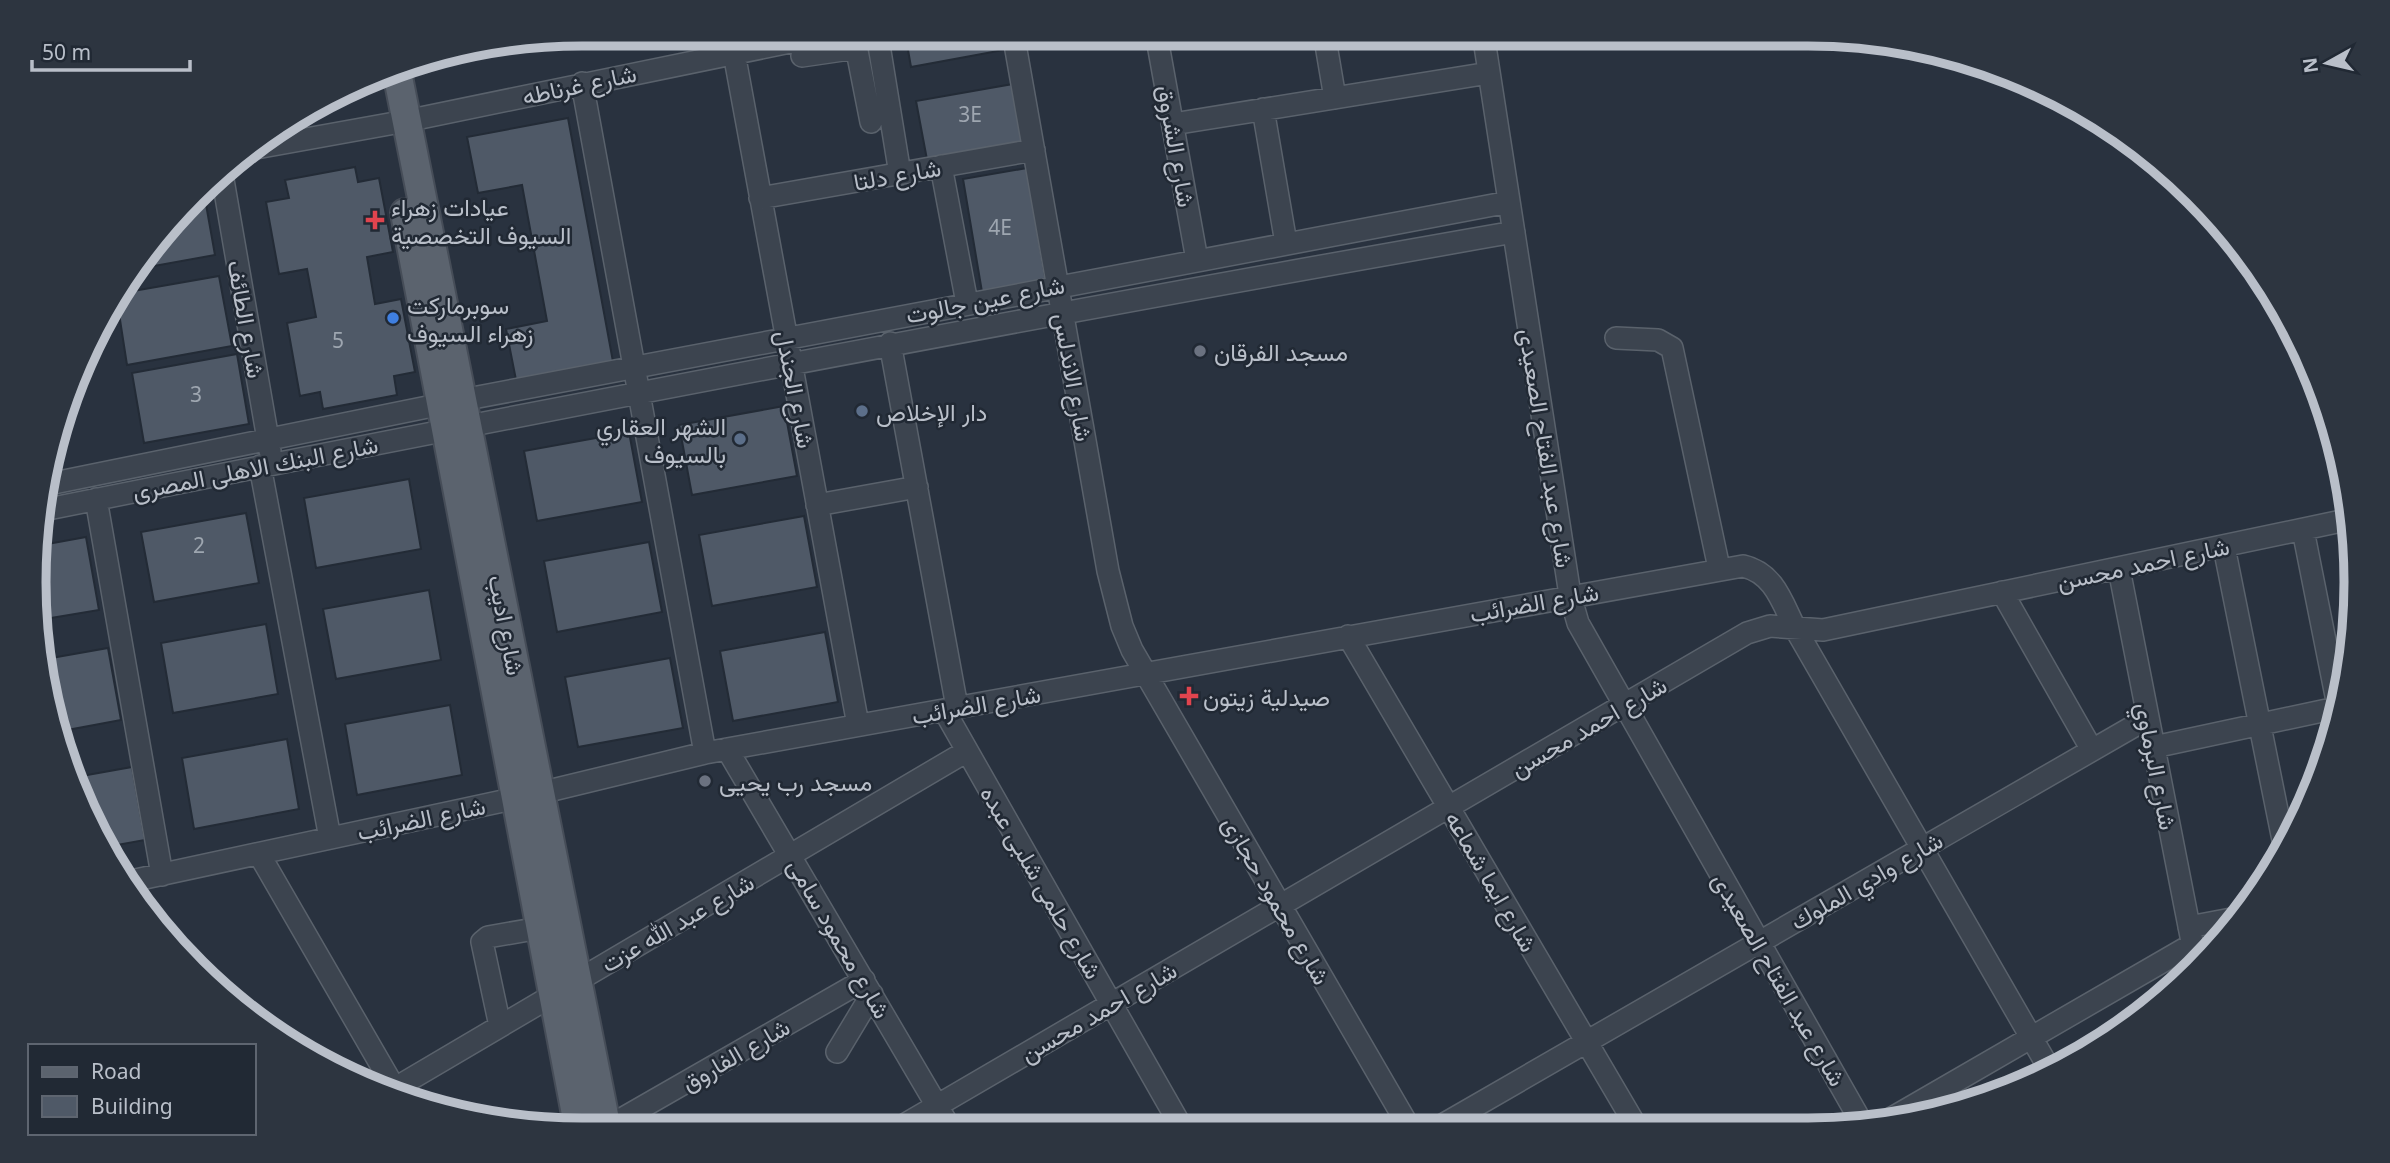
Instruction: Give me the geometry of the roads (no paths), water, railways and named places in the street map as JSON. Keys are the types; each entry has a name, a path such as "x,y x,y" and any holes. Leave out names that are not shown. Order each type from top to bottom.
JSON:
{"main road":[{"name":"شارع اديب","path":"396,79 398,123 453,414 528,795 577,981 596,1118"},
{"name":"شارع اديب","path":"528,795 540,928 553,995 594,1118"}],"street":[{"name":"شارع غرناطه","path":"270,145 398,123 769,46"},
{"path":"876,111 877,46"},
{"name":"شارع الاندلس","path":"1015,46 1115,604 1122,626 1145,673"},
{"name":"شارع الشروق","path":"1158,46 1197,260"},
{"path":"1326,46 1335,98"},
{"name":"شارع عبد الفتاح الصعيدى","path":"1485,46 1570,595 1578,623 1857,1115"},
{"path":"802,57 857,51 900,174"},
{"name":"شارع الجندل","path":"734,53 858,725"},
{"path":"1172,124 1489,73"},
{"path":"582,83 705,753"},
{"path":"1263,109 1286,243"},
{"name":"شارع دلتا","path":"761,198 1034,150"},
{"path":"942,166 967,303"},
{"name":"شارع الطائف","path":"224,183 268,440 266,465 330,838"},
{"name":"شارع عين جالوت","path":"453,414 634,367 1509,202"},
{"name":"شارع عين جالوت","path":"453,414 638,391 1062,311 1514,232"},
{"path":"1616,338 1658,340 1672,348 1719,568"},
{"name":"شارع حلمى شلبى عبده","path":"890,343 917,487 951,708 967,751 1176,1118"},
{"name":"شارع البنك الاهلى المصرى","path":"55,483 268,440 453,414"},
{"name":"شارع البنك الاهلى المصرى","path":"51,508 266,465 453,414"},
{"path":"817,505 917,487"},
{"path":"96,499 162,875"},
{"name":"شارع احمد محسن","path":"915,1118 1747,633 1770,626 1823,630 2341,521"},
{"path":"2303,530 2334,685"},
{"path":"2224,547 2282,833"},
{"name":"شارع الضرائب","path":"137,880 528,795 705,753 1719,568 1743,566 1766,576 2046,1062"},
{"name":"شارع البرماوي","path":"2119,569 2193,944"},
{"path":"2002,592 2092,750"},
{"name":"شارع ايما شماعه","path":"1348,636 1631,1118"},
{"name":"شارع محمود حجازى","path":"1145,673 1404,1118"},
{"path":"2154,747 2328,711"},
{"name":"شارع وادي الملوك","path":"1455,1118 2148,718"},
{"name":"شارع محمود سامى","path":"727,749 944,1118"},
{"name":"شارع عبد الله عزت","path":"402,1086 967,751"},
{"path":"259,854 387,1081"},
{"path":"500,1026 482,942 488,937 540,928"},
{"path":"1910,1108 2212,933"},
{"path":"837,1052 868,987"},
{"name":"شارع الفاروق","path":"619,1118 868,987"}],"place":[{"name":"عيادات زهراء السيوف التخصصية","path":"375,220"},
{"name":"سوبرماركت زهراء السيوف","path":"393,318"},
{"name":"مسجد الفرقان","path":"1200,351"},
{"name":"دار الإخلاص","path":"862,411"},
{"name":"الشهر العقاري بالسيوف","path":"740,439"},
{"name":"صيدلية زيتون","path":"1189,696"},
{"name":"مسجد رب يحيى","path":"705,781"}]}
